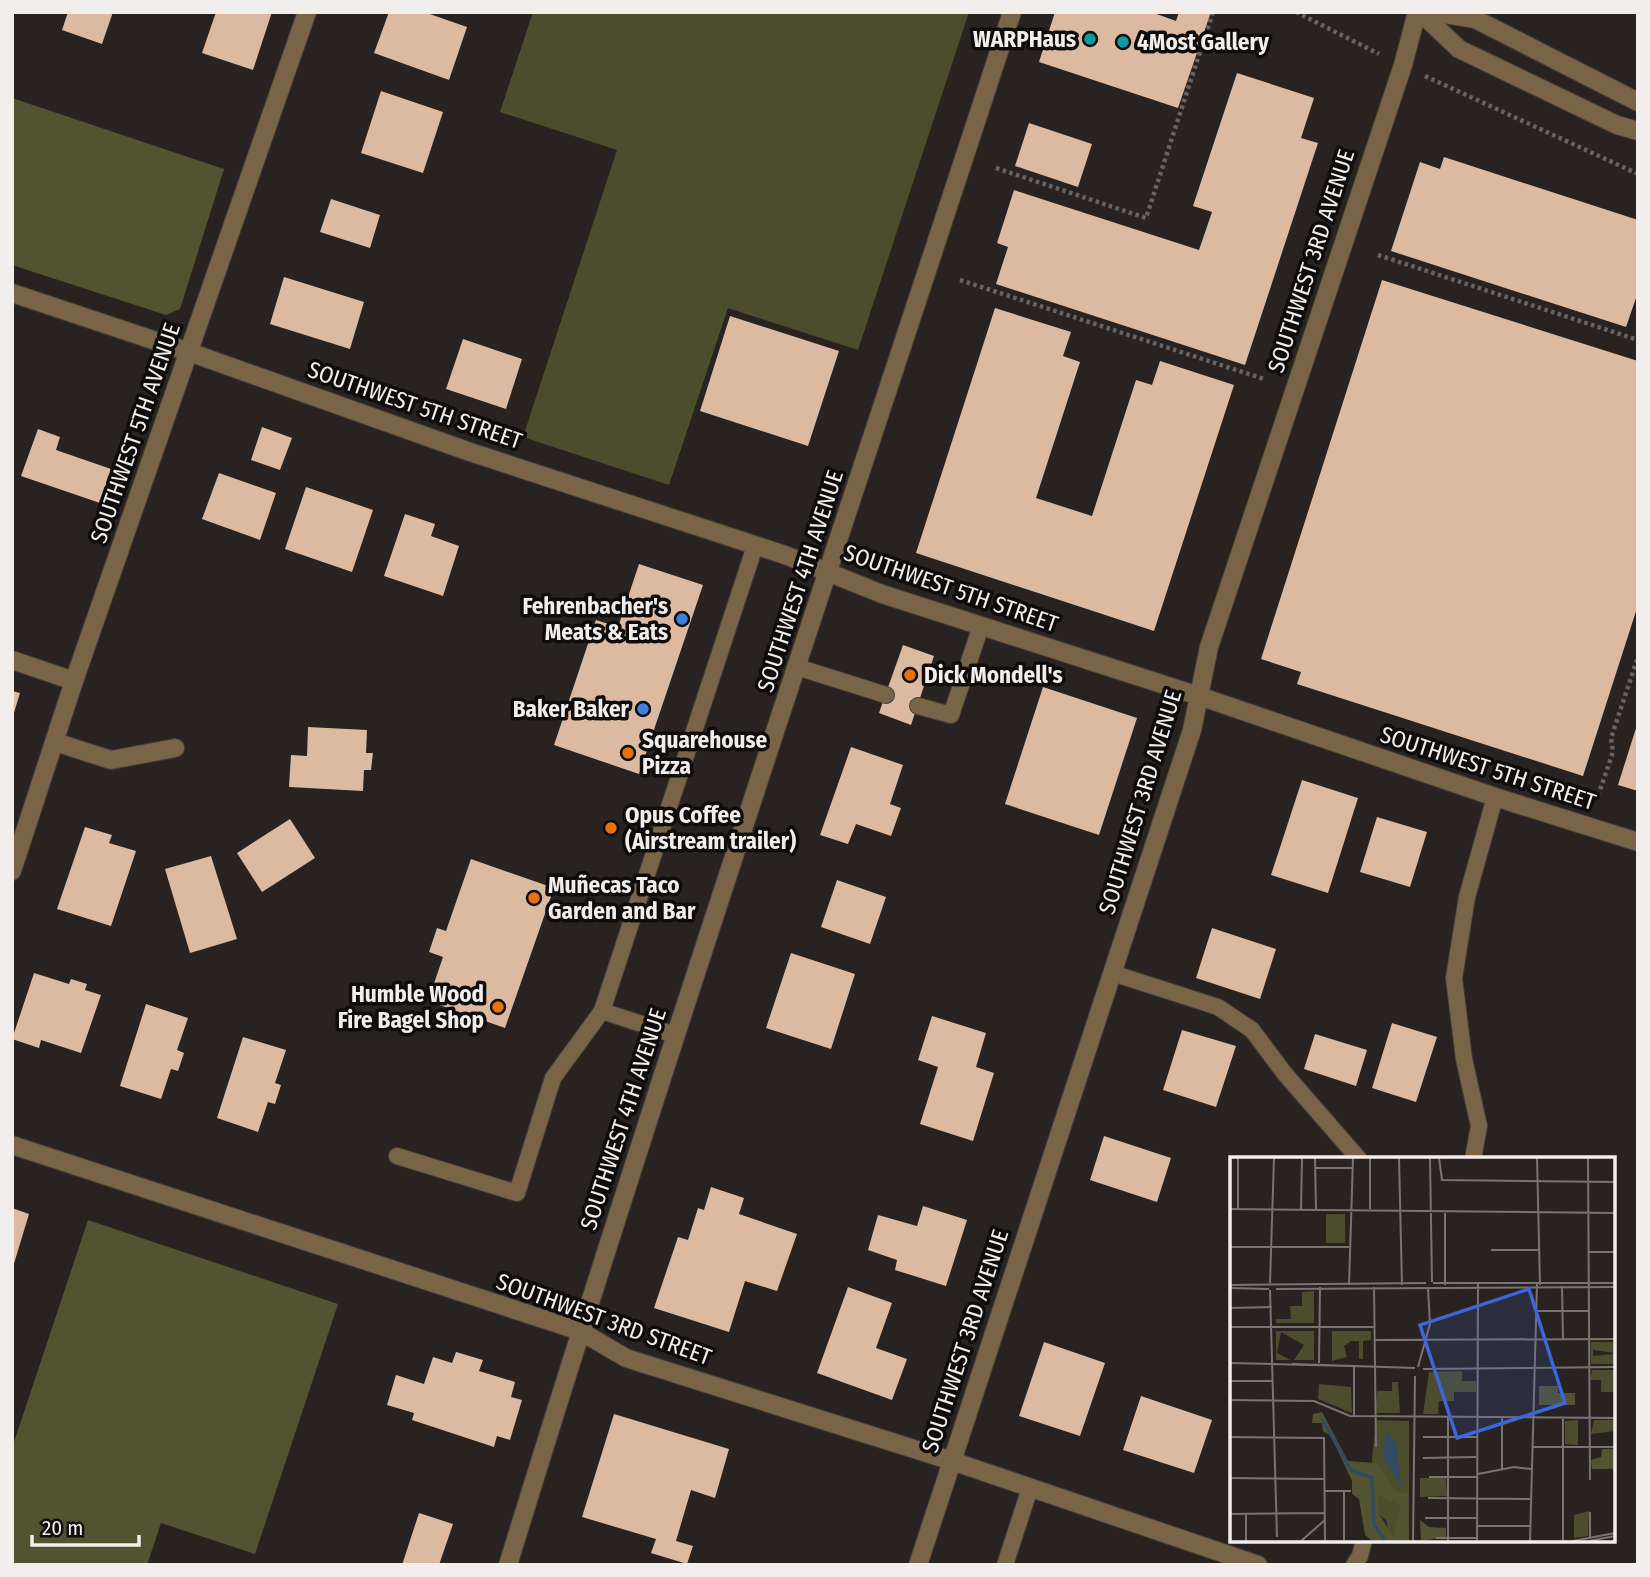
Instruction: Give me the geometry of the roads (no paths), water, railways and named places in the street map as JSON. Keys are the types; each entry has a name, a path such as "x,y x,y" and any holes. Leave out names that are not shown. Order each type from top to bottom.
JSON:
{"street":[{"name":"SOUTHWEST 5TH AVENUE","path":"12,871 74,681 307,12"},
{"name":"SOUTHWEST 4TH AVENUE","path":"508,1565 675,1035 1013,12"},
{"path":"1418,12 1459,49 1617,125 1638,131"},
{"name":"SOUTHWEST 3RD AVENUE","path":"918,1565 1192,730 1209,647 1418,12"},
{"path":"1432,12 1475,19 1638,102"},
{"name":"SOUTHWEST 5TH STREET","path":"12,293 189,352 470,452 829,571 882,594 1638,842"},
{"path":"12,660 74,681"},
{"path":"55,742 111,760 175,748"},
{"name":"SOUTHWEST 3RD STREET","path":"12,1145 580,1331 626,1357 951,1461 1258,1565"}],"lane":[{"path":"397,1156 517,1193 553,1078 602,1011 755,546"},
{"path":"918,706 951,715 981,626"},
{"path":"797,667 886,695"},
{"path":"1473,1157 1479,1126 1464,1059 1454,978 1467,897 1495,797"},
{"path":"1112,973 1218,1007 1252,1030 1293,1084 1357,1157"},
{"path":"602,1011 675,1035"},
{"path":"1005,1565 1030,1488"},
{"path":"1354,1565 1360,1556 1364,1542"}],"place":[{"name":"WARPHaus","path":"1090,39"},
{"name":"4Most Gallery","path":"1123,42"},
{"name":"Fehrenbacher's Meats & Eats","path":"682,619"},
{"name":"Dick Mondell's","path":"910,675"},
{"name":"Baker Baker","path":"643,709"},
{"name":"Squarehouse Pizza","path":"628,753"},
{"name":"Opus Coffee (Airstream trailer)","path":"611,828"},
{"name":"Muñecas Taco Garden and Bar","path":"534,898"},
{"name":"Humble Wood Fire Bagel Shop","path":"498,1007"}]}
